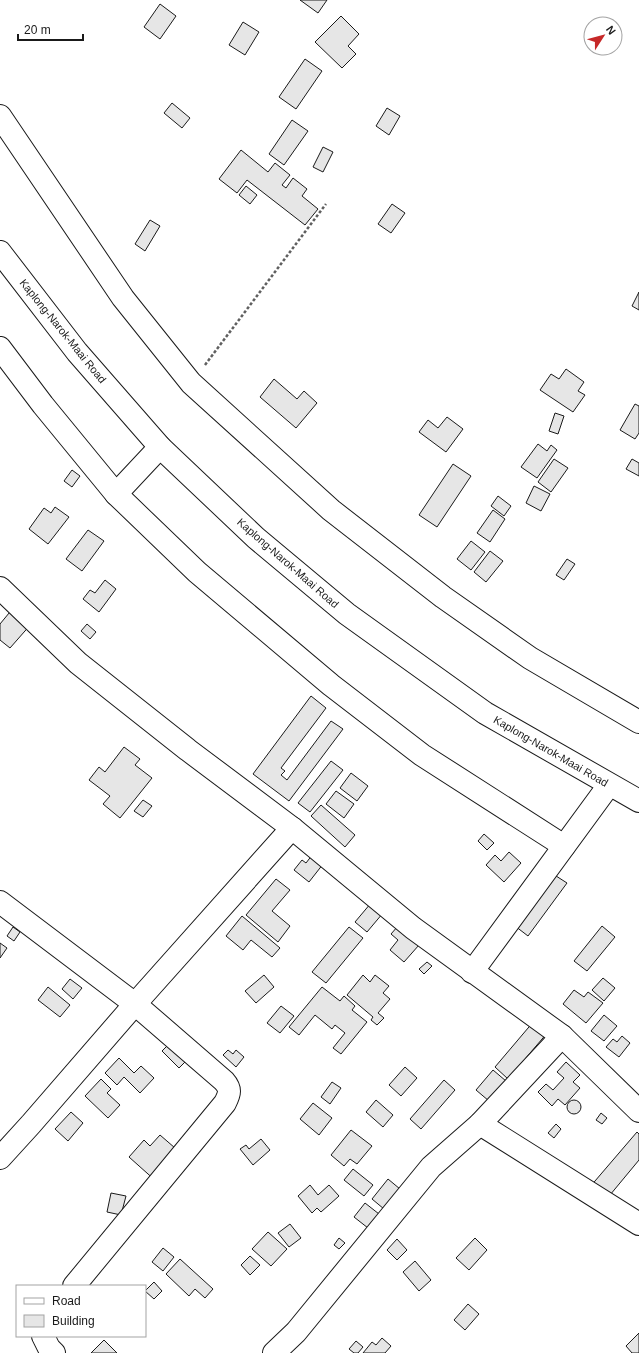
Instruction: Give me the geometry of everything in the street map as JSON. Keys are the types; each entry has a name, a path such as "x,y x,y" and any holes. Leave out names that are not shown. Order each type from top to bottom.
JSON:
{"main road":[{"path":"0,116 123,298 192,383 331,510 443,597 530,658 639,722"},
{"name":"Kaplong-Narok-Maai Road","path":"0,252 77,352 160,447 256,538 347,614 484,713 639,801"},
{"path":"0,348 43,405 116,494 197,572 330,685 422,755 564,846"},
{"path":"116,494 160,447"},
{"path":"0,588 78,663 188,750 292,828 413,928 562,1036 639,1111"},
{"path":"472,972 609,785"},
{"path":"0,1158 32,1124 135,1004 292,828"},
{"path":"0,902 135,1004 229,1087 229,1095 225,1103 75,1285"},
{"path":"274,1353 301,1326 373,1236 431,1167 480,1124 562,1036"},
{"path":"480,1124 639,1224"},
{"path":"44,1337 49,1348 54,1353"}],"path":[{"path":"192,383 326,204"}],"building":[{"path":"300,0 327,0 318,13"},
{"path":"160,4 176,16 160,39 144,27"},
{"path":"341,16 359,34 348,46 356,54 342,68 315,42"},
{"path":"243,22 259,32 245,55 229,45"},
{"path":"305,59 322,71 296,109 279,97"},
{"path":"172,103 190,118 182,128 164,113"},
{"path":"387,108 400,116 389,135 376,126"},
{"path":"292,120 308,131 284,165 269,154"},
{"path":"323,147 333,152 323,172 313,167"},
{"path":"241,150 268,172 275,163 290,175 282,185 286,188 293,178 307,189 302,196 318,209 305,225 247,180 237,193 219,179"},
{"path":"246,186 257,195 250,204 239,195"},
{"path":"392,204 405,213 391,233 378,224"},
{"path":"150,220 160,226 145,251 135,244"},
{"path":"639,292 639,310 632,306"},
{"path":"566,369 584,382 578,391 585,395 573,412 540,390 551,374 559,379"},
{"path":"274,379 297,399 304,391 317,403 296,428 260,397"},
{"path":"635,404 639,406 639,433 635,439 620,430"},
{"path":"555,413 564,416 558,434 549,431"},
{"path":"447,417 463,429 446,452 419,432 428,420 438,428"},
{"path":"538,444 547,451 551,445 557,450 537,478 521,467"},
{"path":"554,459 568,468 551,492 538,482"},
{"path":"632,459 639,463 639,476 626,469"},
{"path":"453,464 471,476 437,527 419,515"},
{"path":"72,470 80,476 72,487 64,481"},
{"path":"534,486 550,494 541,511 526,503"},
{"path":"498,496 511,506 504,516 491,506"},
{"path":"55,507 69,517 48,544 29,529 44,508 51,513"},
{"path":"493,510 505,519 490,542 477,533"},
{"path":"88,530 104,541 82,571 66,559"},
{"path":"471,541 485,552 471,570 457,559"},
{"path":"490,551 503,561 486,582 474,572"},
{"path":"567,559 575,564 564,580 556,575"},
{"path":"105,580 116,589 99,612 83,599 90,590 95,593"},
{"path":"14,607 32,623 10,648 0,640 0,624"},
{"path":"87,624 96,632 90,639 81,631"},
{"path":"311,696 326,708 281,768 285,771 281,775 287,780 331,721 343,729 289,801 253,774"},
{"path":"124,747 140,759 135,765 152,778 120,818 103,804 110,796 89,780 99,767 105,772"},
{"path":"331,761 343,770 310,812 298,803"},
{"path":"351,773 368,786 357,801 340,788"},
{"path":"336,791 354,804 344,818 326,804"},
{"path":"143,800 152,806 143,817 134,811"},
{"path":"321,805 355,835 345,847 311,816"},
{"path":"484,834 494,843 487,850 478,841"},
{"path":"316,850 327,859 309,882 294,870 302,860 306,863"},
{"path":"509,852 521,863 504,882 486,865 495,855 501,861"},
{"path":"553,874 567,883 528,936 515,926"},
{"path":"276,879 290,890 272,911 290,926 278,942 246,915"},
{"path":"371,903 383,913 367,932 355,922"},
{"path":"242,916 280,948 272,957 251,940 243,950 226,936"},
{"path":"398,926 419,945 404,962 390,950 398,940 391,934"},
{"path":"602,926 615,937 587,971 574,961"},
{"path":"13,927 20,932 14,941 7,936"},
{"path":"349,927 363,938 326,983 312,972"},
{"path":"0,943 7,948 0,958"},
{"path":"427,962 432,966 424,974 419,969"},
{"path":"264,975 274,987 256,1003 245,991"},
{"path":"363,975 370,982 375,975 389,986 383,993 390,999 378,1013 384,1018 377,1025 371,1020 373,1017 347,995"},
{"path":"603,978 615,988 604,1001 592,990"},
{"path":"70,979 82,988 73,999 62,989"},
{"path":"48,987 70,1005 60,1017 38,1000"},
{"path":"322,987 340,1001 344,996 355,1006 352,1010 367,1022 341,1054 333,1048 345,1033 335,1025 332,1029 315,1015 299,1035 289,1027"},
{"path":"574,990 584,997 588,992 603,1003 586,1023 563,1004"},
{"path":"281,1006 294,1016 280,1033 267,1023"},
{"path":"604,1015 617,1026 604,1041 591,1031"},
{"path":"534,1021 548,1032 508,1079 495,1067"},
{"path":"622,1036 630,1043 619,1057 606,1047 613,1039 617,1042"},
{"path":"173,1040 190,1057 179,1068 162,1051"},
{"path":"228,1050 233,1054 236,1050 244,1057 236,1067 223,1055"},
{"path":"119,1058 134,1073 141,1066 154,1078 140,1093 124,1077 117,1085 105,1073"},
{"path":"566,1062 580,1075 573,1082 580,1088 565,1105 558,1099 552,1106 538,1092 546,1084 553,1090 564,1078 557,1072"},
{"path":"405,1067 417,1078 401,1096 389,1085"},
{"path":"493,1070 506,1081 489,1101 476,1090"},
{"path":"101,1079 111,1089 107,1093 120,1105 108,1118 85,1096"},
{"path":"444,1080 455,1090 421,1129 410,1119"},
{"path":"332,1082 341,1088 330,1104 321,1097"},
{"path":"376,1100 393,1115 383,1127 366,1112"},
{"path":"574,1100 579,1102 581,1107 579,1112 574,1114 569,1112 567,1107 569,1102"},
{"path":"313,1103 332,1118 319,1135 300,1119"},
{"path":"71,1112 83,1123 68,1141 55,1129"},
{"path":"601,1113 607,1118 602,1124 596,1120"},
{"path":"556,1124 561,1129 554,1138 548,1133"},
{"path":"351,1130 372,1146 357,1164 350,1159 344,1166 331,1155"},
{"path":"637,1132 639,1134 639,1160 605,1201 589,1188"},
{"path":"160,1135 175,1148 157,1182 129,1157 144,1140 150,1146"},
{"path":"261,1139 270,1150 253,1165 240,1149 246,1145 249,1149"},
{"path":"353,1169 373,1185 364,1196 344,1180"},
{"path":"388,1179 400,1189 384,1209 372,1199"},
{"path":"310,1185 318,1195 329,1185 339,1196 321,1212 317,1208 312,1213 298,1196"},
{"path":"111,1193 126,1196 121,1215 107,1212"},
{"path":"365,1203 379,1214 368,1228 354,1217"},
{"path":"290,1224 301,1238 289,1247 278,1233"},
{"path":"268,1232 287,1249 271,1266 252,1249"},
{"path":"339,1238 345,1243 339,1249 334,1245"},
{"path":"475,1238 487,1250 469,1270 456,1258"},
{"path":"397,1239 407,1250 397,1260 387,1250"},
{"path":"163,1248 174,1257 163,1271 152,1262"},
{"path":"250,1256 260,1265 250,1275 241,1265"},
{"path":"180,1259 213,1289 205,1298 195,1289 189,1296 166,1274"},
{"path":"415,1261 431,1280 419,1291 403,1272"},
{"path":"154,1282 162,1291 154,1299 146,1292"},
{"path":"468,1304 479,1314 465,1330 454,1320"},
{"path":"639,1333 639,1353 632,1353 626,1346"},
{"path":"382,1338 391,1346 385,1353 363,1353 372,1342 376,1345"},
{"path":"104,1340 117,1353 91,1353"},
{"path":"356,1341 363,1347 358,1353 354,1353 349,1349"}]}
